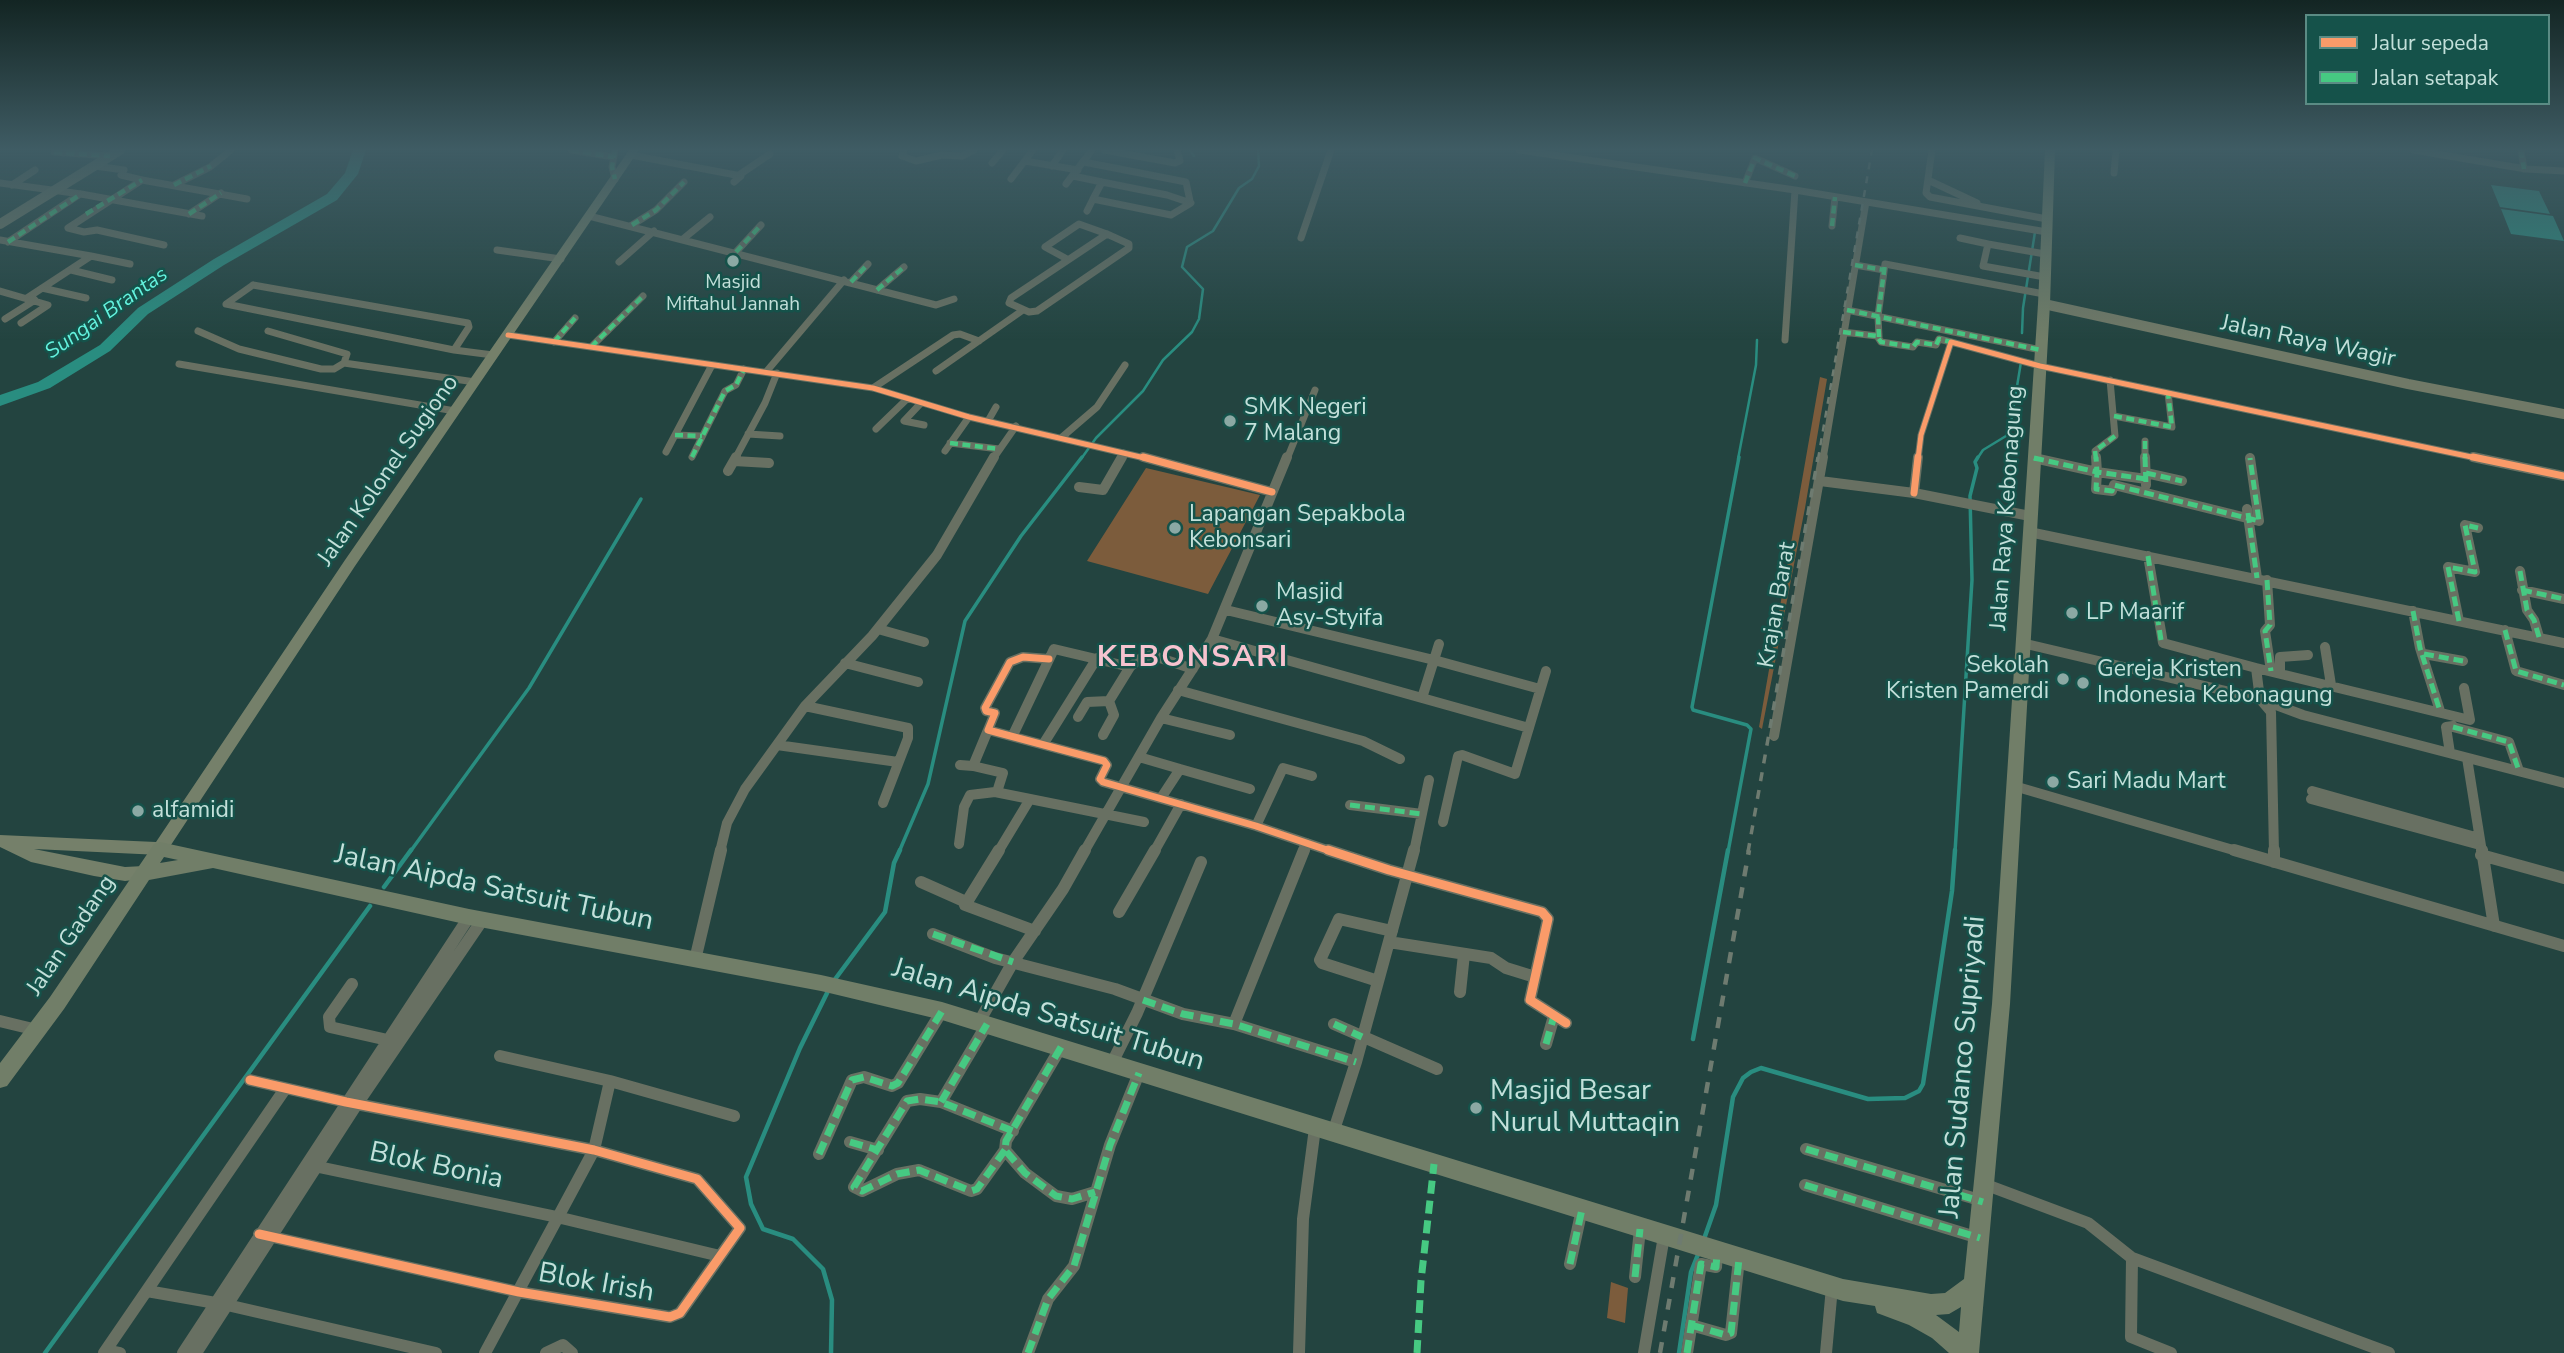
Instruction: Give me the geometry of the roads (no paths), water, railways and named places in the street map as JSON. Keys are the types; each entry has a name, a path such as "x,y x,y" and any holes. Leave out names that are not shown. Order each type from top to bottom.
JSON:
{"highway":[{"name":"Jalan Raya Kebonagung","path":"2014,786 2034,458 2031,359 2040,297 2040,253 2048,213"},
{"name":"Jalan Sudanco Supriyadi","path":"1967,1353 2001,1004 2014,786"},
{"name":"Jalan Aipda Satsuit Tubun","path":"160,849 476,918 821,983 942,1011 1711,1251 1841,1289 1930,1324 1949,1335 1967,1353"},
{"name":"Jalan Gadang","path":"0,1079 37,1030 160,849"},
{"name":"Jalan Aipda Satsuit Tubun","path":"144,873 213,862"},
{"name":"Jalan Aipda Satsuit Tubun","path":"1841,1289 1931,1305 1949,1303 1973,1286"}],"main road":[{"path":"0,224 18,213"},
{"name":"Jalan Kolonel Sugiono","path":"181,818 350,563 591,213"},
{"name":"Jalan Raya Wagir","path":"2040,297 2420,386 2564,414"},
{"name":"Jalan Gadang","path":"160,849 181,818"},
{"path":"3,841 160,849"},
{"path":"3,841 31,855 125,874 144,873"}],"street":[{"path":"4,241 50,213"},
{"path":"90,213 68,228 84,232 97,230 164,245"},
{"path":"185,213 202,216"},
{"path":"632,225 648,213"},
{"path":"1301,238 1309,213"},
{"path":"1785,340 1793,213"},
{"path":"1832,226 1833,213"},
{"name":"Krajan Barat","path":"1774,736 1864,213"},
{"path":"1950,213 2047,226"},
{"path":"2004,213 2047,226"},
{"path":"589,216 936,305 954,299"},
{"path":"683,239 710,217"},
{"path":"736,252 761,225"},
{"path":"1068,259 1045,247 1079,225 1107,234 1129,244 1129,247 1037,311 1023,310 1009,303 1009,300 1107,234"},
{"path":"620,262 654,231"},
{"path":"1960,239 2040,253"},
{"path":"4,241 130,264"},
{"path":"1977,274 1983,266 1988,244"},
{"path":"497,250 561,259"},
{"path":"5,319 42,288 91,256"},
{"path":"765,372 847,281 868,264"},
{"path":"2040,297 2021,290 1885,264 1878,316 1879,337 1881,342 1913,347 1917,342 1936,345 1939,339 2168,393 2564,475"},
{"path":"1855,265 1884,270"},
{"path":"1983,266 2039,276"},
{"path":"877,290 904,267"},
{"path":"71,270 112,280"},
{"path":"455,348 469,327 468,323 260,285 253,285 226,304 455,348 495,354"},
{"path":"42,288 86,299"},
{"path":"0,291 48,306 20,323"},
{"path":"591,347 643,296"},
{"path":"936,371 1023,310"},
{"path":"1847,310 2022,346 2031,359"},
{"path":"554,342 575,318"},
{"path":"198,331 239,349 321,369 334,369 344,363 347,357 343,352 268,331"},
{"path":"1843,332 1879,337"},
{"path":"877,389 953,335 960,334 979,341"},
{"path":"508,335 877,389 969,417 1016,426 1272,492"},
{"path":"1914,494 1921,435 1951,342"},
{"path":"344,363 475,382"},
{"path":"179,364 455,411"},
{"path":"666,452 712,365"},
{"path":"1061,438 1097,407 1125,365"},
{"path":"692,457 725,391 736,385 744,369"},
{"path":"728,471 777,373"},
{"path":"2110,380 2115,436 2094,453 2096,490 2112,491 2114,485 2261,519 2250,458"},
{"path":"941,1102 1013,962 1063,889 1161,718 1212,639 1315,390"},
{"path":"2115,416 2172,427 2168,393"},
{"path":"876,429 907,399"},
{"path":"921,403 904,421 924,425"},
{"path":"988,421 996,407"},
{"path":"969,417 948,447 999,449"},
{"path":"695,960 727,823 746,789 805,706 878,629 952,533 999,449 1016,426"},
{"path":"748,434 780,436"},
{"path":"675,435 702,436"},
{"path":"2145,441 2146,479"},
{"path":"1079,487 1097,491 1106,488 1124,453"},
{"path":"2034,458 2097,472 2182,481"},
{"path":"734,461 769,463"},
{"path":"1820,481 1976,504 2029,524 2148,556 2564,643"},
{"path":"2248,514 2270,625 2265,631 2276,672"},
{"path":"2459,621 2448,568 2475,570 2464,521 2478,528"},
{"path":"2148,556 2163,643 2471,719 2464,688"},
{"path":"2520,571 2522,590 2539,638"},
{"path":"2522,590 2564,599"},
{"path":"1226,610 1434,660 1540,689"},
{"path":"2413,611 2420,648 2440,710"},
{"path":"878,629 925,642"},
{"path":"2505,630 2516,671 2564,685"},
{"path":"1212,639 1529,728"},
{"path":"2022,643 2260,699 2303,715 2564,783"},
{"path":"1422,698 1439,644"},
{"path":"2325,647 2331,685"},
{"path":"1013,735 1054,649 1130,667"},
{"path":"2424,654 2463,661"},
{"path":"1109,701 1130,667 1140,658 1152,655 1192,669"},
{"path":"2276,672 2280,657 2308,655"},
{"path":"974,766 996,714 985,708 1010,662 1023,657 1049,659"},
{"path":"1044,743 1097,658"},
{"path":"845,663 918,682"},
{"path":"2256,668 2260,699 2271,712 2274,862"},
{"path":"1443,822 1458,756 1462,755 1514,775 1546,671"},
{"path":"1178,690 1363,741 1400,759"},
{"path":"1078,717 1085,703 1095,700 1109,701"},
{"path":"1103,735 1114,715 1109,701"},
{"path":"805,706 905,725 908,728 908,738 883,803"},
{"path":"2452,715 2453,727"},
{"path":"1161,718 1230,735"},
{"path":"2450,753 2446,727 2509,742 2519,771"},
{"path":"988,730 1104,761 1107,765 1100,780 1407,875 1455,886 1545,914 1548,919 1530,1000 1566,1023"},
{"path":"777,745 898,762"},
{"path":"1139,757 1250,789"},
{"path":"2467,758 2494,926"},
{"path":"960,765 1003,773 997,792"},
{"path":"1256,827 1283,768 1311,776"},
{"path":"1161,798 1180,769"},
{"path":"1299,1353 1298,1298 1303,1219 1324,1130 1356,1062 1407,875 1429,780"},
{"path":"2014,786 2564,946"},
{"path":"959,844 966,798 975,793 997,792 1144,822"},
{"path":"2312,795 2480,846 2564,878"},
{"path":"966,902 1030,799"},
{"path":"1119,912 1181,804"},
{"path":"1350,805 1422,814"},
{"path":"1234,1024 1307,843"},
{"path":"1112,1063 1143,1000 1201,862"},
{"path":"921,882 966,902 968,908 1035,931"},
{"path":"183,1353 221,1303 476,918"},
{"path":"1378,981 1322,963 1320,960 1340,918 1390,936 1491,958 1506,968 1535,977"},
{"path":"933,934 1013,962 1115,989 1188,1015 1234,1024 1356,1062"},
{"path":"1460,992 1464,954"},
{"path":"352,984 329,1017 330,1027 393,1041"},
{"path":"819,1154 852,1080 864,1077 892,1086 898,1083 942,1011"},
{"path":"1546,1044 1554,1016"},
{"path":"0,1021 37,1030"},
{"path":"1334,1024 1437,1069"},
{"path":"1013,1131 941,1102 920,1099 907,1101 854,1187 862,1191 897,1174 919,1170 971,1191 977,1189 1005,1150 1061,1047"},
{"path":"500,1056 610,1081 734,1116"},
{"path":"1028,1353 1048,1299 1074,1266 1124,1105 1139,1073"},
{"path":"250,1080 352,1103 594,1150 697,1179 740,1228 720,1256"},
{"path":"485,1353 594,1150 610,1081"},
{"path":"110,1352 147,1291 285,1089"},
{"path":"850,1142 878,1150"},
{"path":"1806,1149 1984,1193 2088,1223 2132,1258 2389,1353"},
{"path":"1005,1150 1025,1173 1056,1196 1072,1199 1095,1192"},
{"name":"Blok Bonia","path":"311,1166 557,1217 720,1256"},
{"path":"1804,1185 1980,1238"},
{"path":"1570,1264 1582,1209"},
{"path":"1634,1277 1640,1229"},
{"path":"266,1235 519,1292"},
{"path":"1644,1353 1664,1236"},
{"path":"1687,1353 1701,1264 1716,1267 1711,1251"},
{"name":"Blok Irish","path":"519,1292 673,1317 680,1313 720,1256"},
{"path":"2132,1258 2131,1337 2171,1353"},
{"path":"1691,1325 1726,1335 1731,1333 1740,1259"},
{"path":"1826,1353 1841,1289"},
{"path":"147,1291 221,1303 436,1353"},
{"path":"196,1353 221,1303"},
{"path":"546,1353 563,1345 572,1353"}],"waterway":[{"name":"Sungai Brantas","path":"0,401 44,385 105,348 143,311 219,262 304,213"},
{"path":"1081,459 1096,438 1143,391 1163,360 1192,332 1199,319 1203,289 1182,267 1187,247 1213,231 1224,213"},
{"path":"2022,333 2023,308 2035,232"},
{"path":"1738,459 1756,365 1757,340"},
{"path":"1977,459 1983,450 2006,436 2010,429 2021,362"},
{"path":"899,852 928,784 965,621 1021,536 1082,457"},
{"path":"1728,852 1751,729 1747,725 1693,710 1692,707 1739,457"},
{"path":"1955,852 1972,580 1970,496 1978,457"},
{"path":"410,852 529,688 641,499"},
{"path":"384,887 411,850"},
{"path":"833,982 885,912 894,863 900,850"},
{"path":"1693,1039 1728,850"},
{"path":"1704,1239 1716,1205 1733,1097 1743,1078 1751,1072 1761,1068 1868,1099 1905,1098 1919,1091 1923,1084 1952,891 1955,850"},
{"path":"45,1353 370,906"},
{"path":"829,989 800,1048 746,1177 751,1204 763,1229 793,1239 823,1269 832,1300 831,1353"},
{"path":"1679,1353 1691,1272 1699,1252"}],"railway":[{"path":"1818,459 1861,213"},
{"path":"1748,852 1818,457"},
{"path":"1660,1353 1749,850"}],"place":[{"name":"Masjid Miftahul Jannah","path":"733,261"},
{"name":"SMK Negeri 7 Malang","path":"1230,421"},
{"name":"Lapangan Sepakbola Kebonsari","path":"1175,528"},
{"name":"Masjid Asy-Styifa","path":"1262,606"},
{"name":"LP Maarif","path":"2072,613"},
{"name":"Sekolah Kristen Pamerdi","path":"2063,679"},
{"name":"Gereja Kristen Indonesia Kebonagung","path":"2083,683"},
{"name":"Sari Madu Mart","path":"2053,782"},
{"name":"alfamidi","path":"138,811"},
{"name":"Masjid Besar Nurul Muttaqin","path":"1476,1108"}],"district":[{"name":"KEBONSARI","path":"1193,659"}]}
